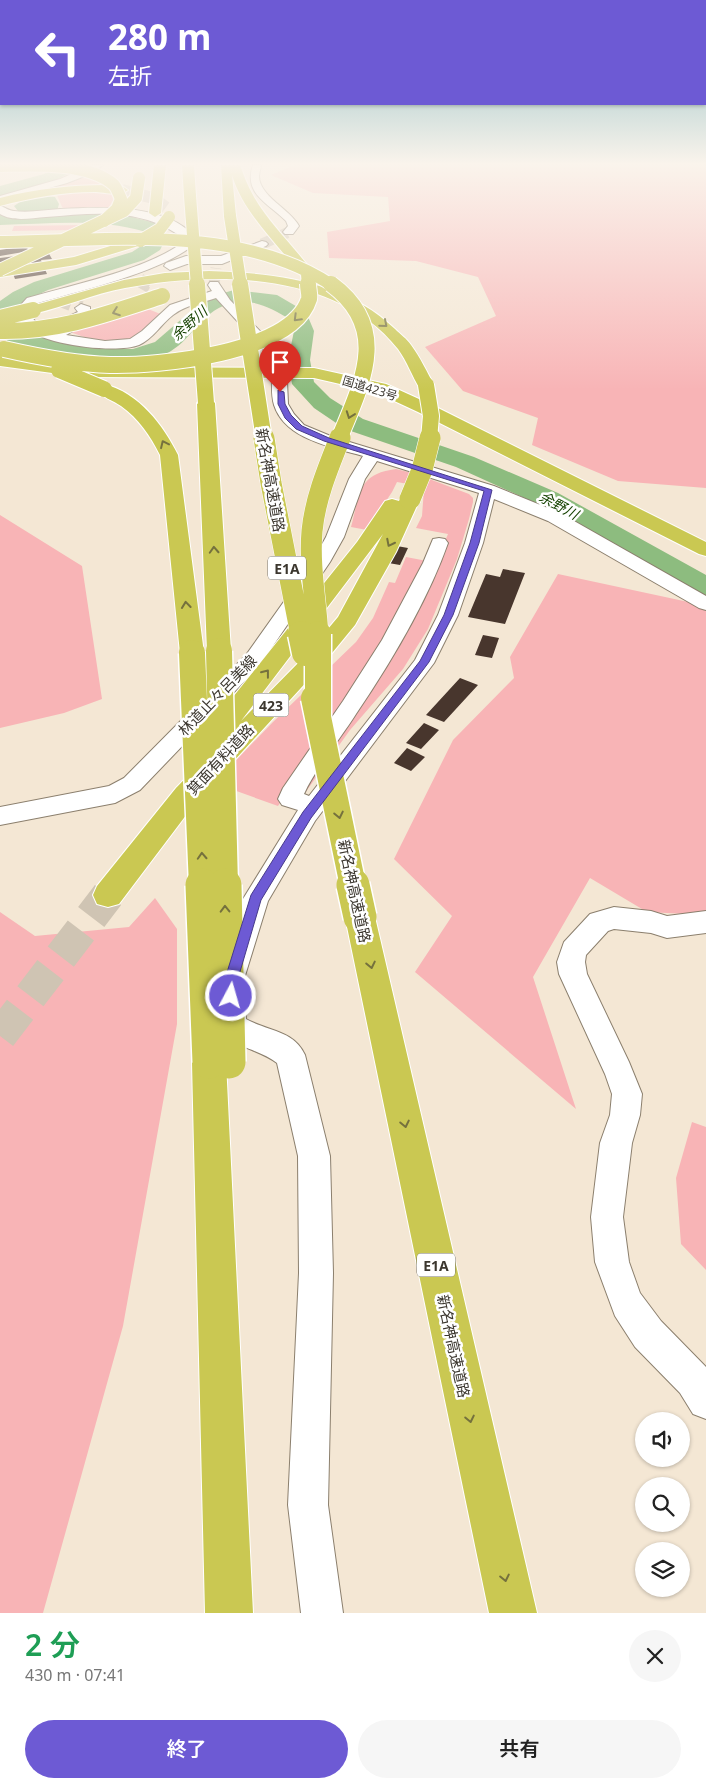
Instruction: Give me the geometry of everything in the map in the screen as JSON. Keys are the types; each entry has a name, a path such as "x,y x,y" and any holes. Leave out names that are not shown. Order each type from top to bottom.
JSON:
{"highway":[{"path":"2,270 64,240"},
{"path":"2,270 124,240"},
{"path":"2,270 76,261 124,240"},
{"path":"0,242 133,240"},
{"path":"158,240 198,243 240,249 273,257 309,270 338,288 359,311 366,332 365,365 314,517 312,557 317,623 318,716"},
{"path":"193,240 206,403 205,652 219,1062 233,1613"},
{"name":"新名神高速道路","path":"234,240 271,483 318,716 360,917 513,1613"},
{"path":"1,344 52,359 101,365 149,365 211,356 267,337 292,323 300,315 310,298 310,283 307,274 280,240"},
{"name":"423","path":"1,344 34,318 125,284 191,276 248,276 297,284 339,297 372,314 397,335 415,359 418,385"},
{"name":"423","path":"34,318 116,291 151,284 188,280 248,281 279,285 322,298 350,315 367,328 418,385"},
{"path":"1,344 37,331 74,326 158,302 248,287 291,293 321,301 350,315"},
{"path":"0,318 34,318"},
{"path":"1,344 104,389 135,407 149,420 160,436 169,455 205,652"},
{"name":"国道423号","path":"1,344 82,372 314,373 380,388 416,404 706,550"},
{"name":"箕面有料道路","path":"101,892 186,795 315,659 347,620 385,552 404,497 427,458 432,420 418,385"},
{"path":"219,1062 229,1613"}],"street":[{"path":"189,240 188,244 180,250 159,261 58,296 31,301 24,308 25,317 30,325 48,334 92,343 108,345 127,344 143,338 174,308 219,292 279,358 281,404 287,416 299,428 327,440 488,490 554,517 706,604"},
{"path":"148,277 160,269 186,260 219,264 262,244"},
{"path":"141,289 144,298 158,302"},
{"path":"83,301 84,314 66,323 64,328 66,331 92,343"},
{"name":"林道止々呂美線","path":"0,816 115,794 132,784 253,660 321,562 335,537 356,479 373,454"},
{"path":"322,1613 308,1505 316,1273 314,1156 290,1055 276,1044 249,1036 232,1026 230,982 256,899 311,811 424,662 448,615 474,543 488,490"},
{"path":"311,811 290,799 295,788 330,734 351,706 392,640 432,563 439,543"},
{"path":"706,922 667,926 651,922 614,918 599,922 574,950 572,962 573,974 619,1072 627,1094 625,1115 616,1144 607,1217 612,1262 627,1304 648,1334 693,1380 706,1401"}],"shaded area":[{"path":"328,240 706,240 706,488 618,481 532,445 538,418 463,391 425,347 496,316 478,277 416,261 329,258"},
{"path":"136,297 148,309 163,315 132,340 125,343 109,343 67,331 101,307"},
{"path":"396,469 416,474 469,494 473,498 473,502 469,519 457,559 428,629 403,669 350,730 302,797 432,571 448,534 416,528 422,516 424,489 419,486 397,482 367,530 351,527 362,487 374,476"},
{"path":"0,515 82,566 102,699 64,713 0,728"},
{"path":"406,557 427,561 347,702 278,806 214,783 273,722 356,642 373,618 389,582 395,583"},
{"path":"558,574 693,603 706,611 706,915 647,912 590,878 533,977 576,1109 415,972 452,916 394,859 453,740 514,678 510,657"},
{"path":"155,898 177,929 177,1024 123,1326 43,1613 0,1613 0,912 35,936 129,927"},
{"path":"692,1122 706,1127 706,1270 681,1244 676,1178"}],"building":[{"path":"26,246 29,251 0,256 0,250"},
{"path":"48,252 52,259 41,260 47,274 15,279 9,263 1,264 0,262 0,258"},
{"path":"380,543 408,548 400,565 371,560"},
{"path":"503,569 525,573 505,624 468,617 486,574 500,577"},
{"path":"483,635 499,638 492,658 475,655"},
{"path":"460,678 478,685 444,722 426,715"},
{"path":"424,723 439,730 421,749 406,743"},
{"path":"407,748 425,757 411,771 394,763"}],"waterway":[{"name":"余野川","path":"156,240 154,246 138,256 41,286 20,296 5,307 2,320 11,334 33,343 106,356 135,356 163,347 213,302 234,296 270,299 299,316 304,331 299,360 303,384 322,403 354,424 465,462 549,499 706,587"}],"tunnel":[{"path":"262,244 270,240"},
{"path":"214,285 216,268"},
{"path":"143,286 148,277"},
{"path":"141,289 144,284"},
{"path":"58,299 81,308"},
{"path":"0,1036 108,895"}],"route":[{"path":"231,996 230,982 256,899 307,815 424,662 448,615 474,543 488,490 327,440 299,428 287,416 281,404 280,392"}]}
